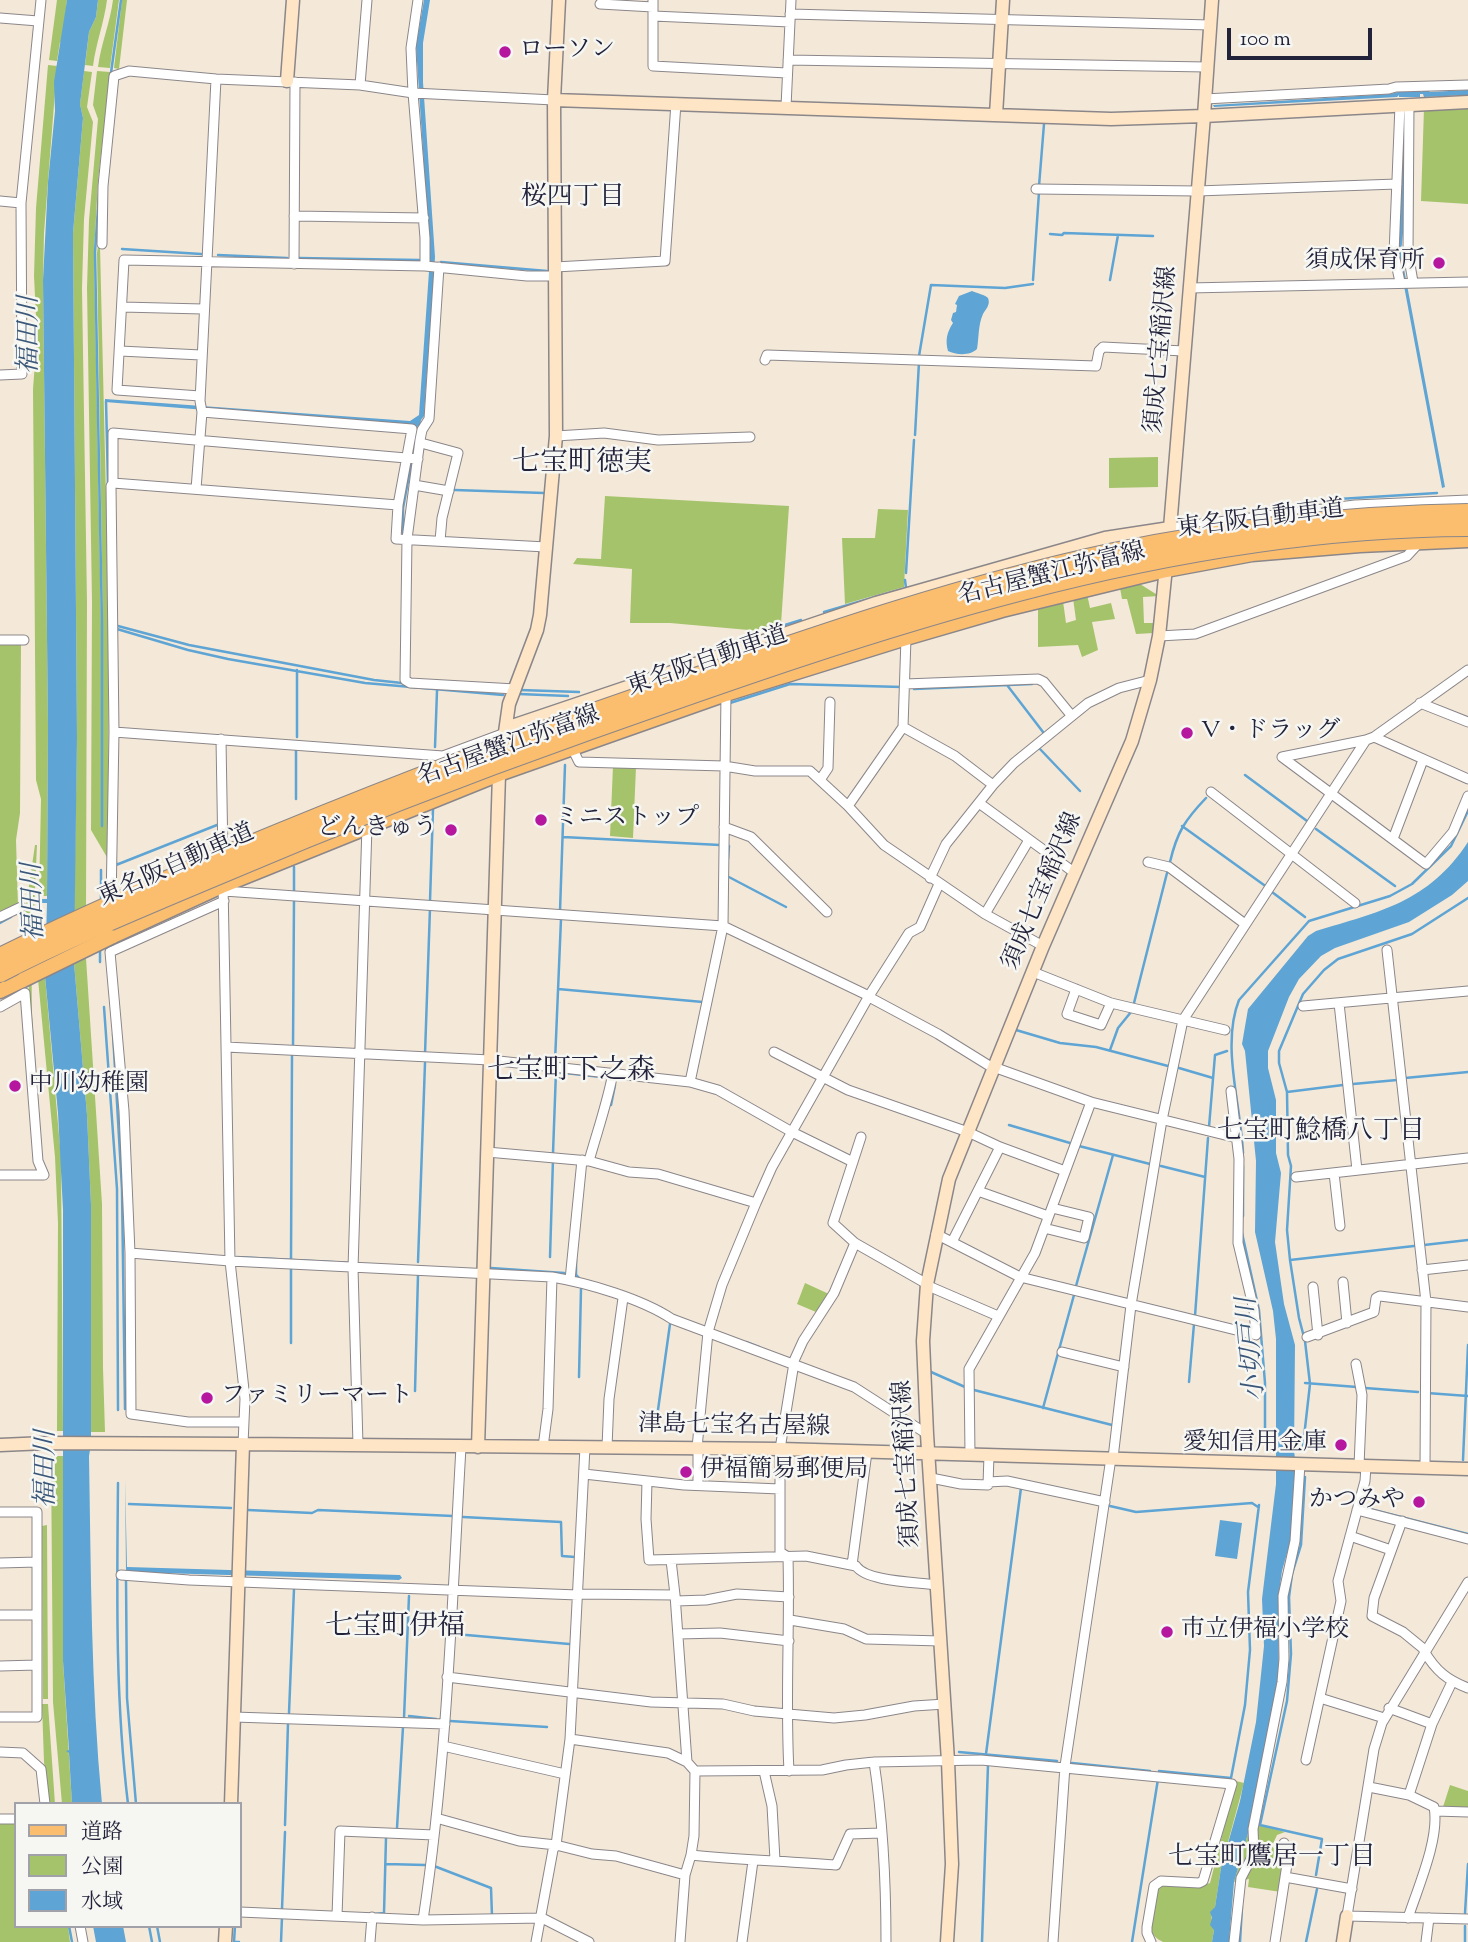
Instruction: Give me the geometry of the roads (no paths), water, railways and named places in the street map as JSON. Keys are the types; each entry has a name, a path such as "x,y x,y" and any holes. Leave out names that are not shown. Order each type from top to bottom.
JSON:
{"highway":[{"name":"東名阪自動車道","path":"0,957 217,858 417,777 604,708 925,602 1067,563 1207,535 1299,523 1395,515 1468,513"},
{"name":"東名阪自動車道","path":"0,974 174,894 353,818 513,757 702,690 919,621 1069,578 1208,550 1300,537 1468,527"}],"main road":[{"path":"291,82 293,0"},
{"path":"478,1447 499,774 509,704 537,630 556,436 554,100 559,0"},
{"path":"996,115 1003,0"},
{"name":"須成七宝稲沢線","path":"947,1942 952,1864 945,1704 927,1434 923,1341 927,1285 949,1179 1043,946 1132,741 1150,680 1159,636 1170,528 1212,0"},
{"path":"554,100 1111,120 1404,105 1465,93"},
{"path":"505,730 876,603 1105,538 1170,528"},
{"name":"名古屋蟹江弥富線","path":"0,991 111,937 224,893 368,826 499,774 726,694 906,638 1002,610 1166,570 1252,554 1468,540"},
{"name":"津島七宝名古屋線","path":"0,1446 59,1443 780,1449 1468,1469"},
{"path":"231,1802 243,1444"},
{"path":"1343,1942 1347,1916"}],"street":[{"path":"0,375 22,374 21,203 41,0"},
{"path":"360,85 367,0"},
{"path":"418,0 411,48 425,266"},
{"path":"786,107 791,0"},
{"path":"600,4 790,18 1210,25"},
{"path":"653,8 653,66 788,73"},
{"path":"0,18 38,21"},
{"path":"788,60 1207,67"},
{"path":"102,244 103,186 114,76 129,71 216,79 360,85 413,93 554,100"},
{"path":"196,489 216,79"},
{"path":"291,82 294,264"},
{"path":"1205,99 1396,87 1465,93"},
{"path":"422,430 201,406 117,390 124,260 425,266 527,276 664,261 676,103"},
{"path":"1404,105 1394,254 1406,282"},
{"path":"1404,105 1408,253 1406,282"},
{"path":"1036,190 1197,191 1397,184"},
{"path":"0,201 21,203"},
{"path":"294,216 424,218"},
{"path":"439,267 429,419 422,430 407,539 405,680 410,683 515,689"},
{"path":"1189,288 1468,282"},
{"path":"122,307 203,309"},
{"path":"765,360 767,355 1096,366 1098,351 1103,347 1184,351"},
{"path":"120,351 201,355"},
{"path":"411,429 398,505 396,539 546,547"},
{"path":"244,1422 188,1422 131,1414 130,1253 124,1111 110,952 114,732 111,486 113,433 418,459"},
{"path":"556,436 604,433 658,440 750,437"},
{"path":"421,443 458,453 440,541"},
{"path":"113,482 398,505"},
{"path":"414,485 449,491"},
{"path":"1170,528 1355,505 1468,500"},
{"path":"1159,636 1195,634 1407,556 1419,543"},
{"path":"848,806 903,727 906,638"},
{"path":"0,640 24,640"},
{"path":"1053,1942 1065,1766 1112,1458 1131,1305 1162,1120 1183,1020 1291,853 1370,739 1468,670"},
{"path":"905,684 1038,679 1044,682 1071,715"},
{"path":"930,878 946,844 1014,763 1088,703 1119,688 1150,680"},
{"path":"690,1082 723,926 726,694"},
{"path":"820,780 828,768 830,702"},
{"path":"1420,703 1468,722"},
{"path":"903,727 955,756 993,785"},
{"path":"114,732 443,755 505,730"},
{"path":"221,739 230,1261 245,1399 243,1444"},
{"path":"1468,779 1370,739 1282,757 1426,864 1453,832 1468,796"},
{"path":"572,748 579,762 724,766 755,771 810,771 848,806 884,845 985,914 1043,946"},
{"path":"1393,839 1423,760"},
{"path":"1211,792 1355,903"},
{"path":"979,803 1075,873"},
{"path":"358,1445 353,1268 368,826"},
{"path":"724,827 751,837 827,912"},
{"path":"985,914 1029,840"},
{"path":"1148,862 1169,867 1245,924"},
{"path":"698,1485 698,1448 708,1332 722,1285 772,1167 869,997 909,933 920,927 939,884"},
{"path":"110,952 224,893 723,926 869,997 994,1067 1091,1102 1237,1138"},
{"path":"0,917 21,907"},
{"path":"1387,950 1426,1302 1424,1468"},
{"path":"1033,972 1111,1003 1225,1030"},
{"path":"1076,989 1067,1014 1101,1025 1111,1003"},
{"path":"1303,1006 1468,990"},
{"path":"0,1007 25,993 37,1161 44,1175 0,1175"},
{"path":"1339,1003 1357,1170"},
{"path":"226,1047 490,1060 690,1082 718,1090 792,1132 853,1162"},
{"path":"774,1052 858,1094 968,1132 1065,1171"},
{"path":"570,1280 586,1160 607,1104 613,1073"},
{"path":"936,1234 1020,1277 1256,1335 1254,1310 1236,1229 1239,1180 1231,1091"},
{"path":"970,1455 969,1369 1035,1253 1091,1102"},
{"path":"861,1137 833,1223 855,1243 927,1285 998,1316"},
{"path":"952,1242 1000,1147"},
{"path":"487,1152 586,1160 629,1171 658,1174 756,1203"},
{"path":"1296,1177 1468,1158"},
{"path":"1334,1173 1340,1226"},
{"path":"978,1191 1050,1212 1089,1217 1084,1238 1044,1228"},
{"path":"788,1556 780,1552 780,1449 793,1363 803,1341 834,1293 855,1243"},
{"path":"130,1253 570,1280 653,1307 672,1320 854,1387 927,1434"},
{"path":"1422,1269 1468,1265"},
{"path":"543,1447 548,1409 552,1277"},
{"path":"1343,1282 1347,1322"},
{"path":"1313,1287 1318,1335"},
{"path":"1307,1337 1374,1312 1376,1298 1380,1296 1468,1307"},
{"path":"607,1447 609,1399 623,1297"},
{"path":"1062,1352 1124,1367"},
{"path":"1306,1760 1341,1601 1338,1581 1357,1510 1363,1466 1363,1395 1356,1364"},
{"path":"423,1920 445,1724 461,1447"},
{"path":"536,1942 556,1845 570,1739 585,1447"},
{"path":"852,1565 867,1452"},
{"path":"988,1482 989,1455"},
{"path":"1234,1942 1237,1896 1242,1872 1254,1853 1253,1829 1282,1682 1283,1597 1294,1541 1299,1464"},
{"path":"584,1474 698,1485 780,1489"},
{"path":"930,1478 961,1485 988,1485 988,1482 1007,1481 1105,1502"},
{"path":"647,1481 649,1560 806,1556 856,1566 859,1571 891,1580 937,1585"},
{"path":"1357,1510 1468,1539"},
{"path":"0,1512 37,1512 37,1717 0,1717"},
{"path":"1402,1521 1374,1598 1372,1616 1404,1632 1425,1650 1435,1670 1452,1682 1468,1688"},
{"path":"1350,1536 1391,1550"},
{"path":"788,1556 790,1620 786,1715 789,1771"},
{"path":"671,1560 687,1762"},
{"path":"0,1563 37,1562"},
{"path":"121,1574 239,1576 453,1590 706,1600 737,1594 789,1597"},
{"path":"1468,1582 1465,1595 1425,1650 1384,1718 1374,1749 1347,1916 1468,1919"},
{"path":"0,1615 37,1615"},
{"path":"790,1620 844,1629 866,1640 940,1641"},
{"path":"678,1634 720,1633 789,1641"},
{"path":"0,1666 37,1665"},
{"path":"447,1677 651,1702 723,1704 786,1715 834,1718 945,1704"},
{"path":"1409,1796 1432,1724 1452,1682"},
{"path":"1320,1698 1384,1718"},
{"path":"1389,1708 1432,1724"},
{"path":"234,1717 445,1724"},
{"path":"570,1739 668,1753 687,1762 695,1771 694,1836 685,1875 680,1942"},
{"path":"443,1746 565,1774"},
{"path":"0,1752 23,1753 41,1769 45,1802"},
{"path":"695,1771 822,1770 874,1762 981,1760 1232,1784 1203,1881 1161,1881 1154,1886 1147,1927 1151,1942"},
{"path":"874,1762 880,1797 886,1942"},
{"path":"764,1771 772,1806 775,1860"},
{"path":"1368,1787 1409,1796 1434,1807 1430,1848 1408,1918"},
{"path":"1434,1811 1468,1812"},
{"path":"436,1818 519,1841 616,1856 685,1875"},
{"path":"337,1916 340,1830 434,1835"},
{"path":"691,1855 836,1865 850,1833 881,1833"},
{"path":"1275,1942 1288,1851 1284,1843"},
{"path":"742,1942 754,1861"},
{"path":"1285,1877 1352,1889"},
{"path":"242,1912 423,1920 542,1918 589,1942"},
{"path":"370,1942 372,1917"},
{"path":"1426,1942 1429,1918"}],"water":[{"path":"67,0 98,0 96,17 89,32 80,104 83,118 73,233 77,738 74,963 87,1115 91,1205 91,1586 102,1802 72,1802 69,1753 66,1751 69,1750 63,1661 63,1210 58,1113 45,976 47,903 42,903 42,899 47,899 48,726 43,280 55,111 54,82"},
{"path":"424,0 430,0 423,43 423,82 435,257 424,416 420,427 105,402 105,399 410,421 419,415 430,257 416,46"},
{"path":"1399,89 1420,89 1421,92 1427,89 1430,92 1468,90 1468,95 1424,97 1420,94 1420,97 1399,95 1213,105 1390,94 1398,92"},
{"path":"1401,110 1405,110 1405,213 1401,253 1445,487 1442,488 1398,254"},
{"path":"972,291 985,296 989,301 980,323 977,349 967,354 948,351 948,333 953,323 953,313 956,312 955,304 959,296"},
{"path":"1468,842 1468,881 1452,895 1409,922 1335,948 1321,956 1299,979 1268,1051 1268,1068 1276,1100 1276,1153 1281,1173 1275,1242 1284,1304 1295,1345 1294,1451 1297,1473 1294,1480 1291,1539 1282,1571 1278,1600 1279,1679 1251,1823 1234,1882 1229,1942 1212,1942 1214,1930 1210,1925 1210,1912 1215,1907 1221,1868 1240,1801 1256,1722 1264,1646 1262,1599 1276,1484 1276,1339 1273,1311 1255,1232 1256,1161 1245,1051 1242,1044 1248,1009 1308,936 1316,931 1361,918 1419,892 1437,879"},
{"path":"125,1478 127,1567 400,1575 402,1578 126,1572"},
{"path":"1220,1520 1242,1523 1237,1559 1215,1556"},
{"path":"93,1928 123,1928 126,1942 96,1942"}],"waterway":[{"path":"111,73 121,0"},
{"path":"1039,186 1044,124"},
{"path":"1033,280 1039,192"},
{"path":"99,194 95,252 102,625 102,826"},
{"path":"1050,234 1153,236"},
{"path":"1110,280 1118,235"},
{"path":"122,249 201,254"},
{"path":"218,255 287,258"},
{"path":"299,258 419,260"},
{"path":"441,262 547,271"},
{"path":"919,356 931,285 1005,288 1033,284"},
{"path":"915,435 919,362"},
{"path":"106,401 108,485"},
{"path":"414,450 417,433"},
{"path":"906,573 914,440"},
{"path":"403,533 403,508 411,465"},
{"path":"455,490 544,493"},
{"path":"1306,501 1437,493"},
{"path":"824,612 906,588 905,580"},
{"path":"769,630 801,620"},
{"path":"118,626 189,645 402,683"},
{"path":"117,631 228,659 365,683 503,695"},
{"path":"735,641 752,636"},
{"path":"297,670 297,737"},
{"path":"730,703 790,684 902,687"},
{"path":"914,689 1032,684"},
{"path":"1007,685 1043,732"},
{"path":"520,690 579,692"},
{"path":"435,747 437,691"},
{"path":"519,694 568,696"},
{"path":"1039,748 1080,791"},
{"path":"296,749 296,799"},
{"path":"560,911 565,765"},
{"path":"1245,775 1307,821"},
{"path":"1170,862 1183,827 1206,798"},
{"path":"430,901 433,809"},
{"path":"1243,1153 1232,1056 1234,1018 1239,1000 1309,921 1390,896 1412,884 1451,846 1468,811"},
{"path":"116,862 116,865 217,825"},
{"path":"1182,826 1264,885"},
{"path":"1316,829 1395,886"},
{"path":"563,837 720,845"},
{"path":"728,859 729,846"},
{"path":"294,867 294,893"},
{"path":"101,870 101,903"},
{"path":"1134,1003 1167,873"},
{"path":"727,876 786,907"},
{"path":"1272,892 1305,917"},
{"path":"1303,1446 1310,1384 1287,1230 1291,1166 1288,1155 1287,1092 1279,1063 1279,1051 1303,994 1324,970 1338,959 1412,934 1468,898"},
{"path":"293,1047 294,899"},
{"path":"425,1054 430,908"},
{"name":"福田川","path":"0,923 11,917"},
{"path":"555,1062 561,919"},
{"path":"100,948 100,962"},
{"path":"558,989 703,1002"},
{"path":"104,1007 117,1189 118,1410"},
{"path":"1110,1050 1118,1028 1131,1012"},
{"path":"1016,1030 1060,1043 1096,1047 1168,1066"},
{"path":"113,1034 122,1189 125,1409"},
{"path":"1209,1127 1215,1055 1227,1051"},
{"path":"291,1259 292,1055"},
{"path":"418,1262 425,1063"},
{"path":"1179,1068 1213,1078"},
{"path":"553,1153 556,1071"},
{"path":"556,1072 601,1077"},
{"path":"1405,1078 1468,1072"},
{"path":"1353,1084 1397,1080"},
{"path":"611,1105 615,1085"},
{"path":"1287,1092 1343,1085"},
{"path":"1009,1125 1070,1143"},
{"path":"1195,1316 1208,1138"},
{"path":"1079,1146 1150,1164"},
{"path":"1076,1286 1113,1155"},
{"path":"550,1257 553,1159"},
{"path":"1161,1166 1205,1177"},
{"path":"1243,1166 1243,1216"},
{"name":"小切戸川","path":"1242,1233 1259,1310 1265,1383 1265,1437"},
{"path":"1424,1245 1468,1240"},
{"path":"1290,1260 1414,1246"},
{"path":"236,1257 350,1263"},
{"path":"576,1259 576,1275 579,1278"},
{"path":"491,1268 564,1273"},
{"path":"291,1269 291,1343"},
{"path":"415,1391 418,1275"},
{"path":"579,1377 581,1289"},
{"path":"1043,1408 1074,1295"},
{"path":"648,1302 661,1308"},
{"path":"657,1417 670,1324"},
{"path":"1189,1382 1194,1324"},
{"path":"746,1342 759,1347"},
{"path":"1463,1460 1468,1345"},
{"path":"931,1372 965,1387"},
{"path":"1305,1383 1357,1387"},
{"path":"1365,1388 1418,1392"},
{"path":"974,1390 1112,1425"},
{"path":"1427,1393 1468,1396"},
{"path":"1305,1477 1301,1545 1292,1574 1289,1597 1291,1654 1287,1701 1260,1825 1322,1839 1316,1875"},
{"path":"118,1483 119,1684 128,1802"},
{"path":"986,1754 1021,1488"},
{"path":"1110,1506 1136,1512 1252,1503 1258,1507"},
{"path":"129,1504 231,1508"},
{"path":"1159,1773 1231,1778 1245,1705 1250,1650 1248,1592 1259,1505"},
{"path":"1366,1508 1468,1534"},
{"path":"248,1510 453,1516"},
{"path":"463,1517 561,1522 562,1556 575,1557"},
{"path":"126,1580 127,1698 136,1802"},
{"path":"289,1713 294,1589"},
{"path":"404,1718 409,1596"},
{"path":"455,1634 569,1644"},
{"path":"409,1716 436,1719"},
{"path":"450,1721 547,1727"},
{"path":"285,1825 288,1723"},
{"path":"397,1828 403,1727"},
{"path":"959,1752 1057,1761"},
{"path":"1072,1763 1150,1771"},
{"path":"982,1942 988,1765"},
{"path":"1132,1942 1158,1779"},
{"path":"282,1909 285,1832"},
{"path":"375,1914 384,1913 386,1838"},
{"path":"386,1864 425,1865"},
{"path":"1465,1913 1468,1864"},
{"path":"434,1866 491,1888 492,1916"},
{"path":"1306,1942 1317,1889"},
{"path":"1240,1942 1242,1907"},
{"path":"281,1942 282,1917"},
{"path":"1465,1926 1465,1942"},
{"path":"69,1928 72,1942"},
{"path":"149,1928 152,1942"},
{"path":"157,1928 160,1942"},
{"path":"235,1928 234,1942 239,1942"}],"place":[{"name":"ローソン","path":"505,52"},
{"name":"須成保育所","path":"1439,263"},
{"name":"V・ドラッグ","path":"1187,733"},
{"name":"ミニストップ","path":"541,820"},
{"name":"どんきゅう","path":"451,830"},
{"name":"中川幼稚園","path":"15,1086"},
{"name":"ファミリーマート","path":"207,1398"},
{"name":"愛知信用金庫","path":"1341,1445"},
{"name":"伊福簡易郵便局","path":"686,1472"},
{"name":"かつみや","path":"1419,1502"},
{"name":"市立伊福小学校","path":"1167,1632"}],"district":[{"name":"桜四丁目","path":"573,200"},
{"name":"七宝町徳実","path":"582,465"},
{"name":"七宝町下之森","path":"571,1073"},
{"name":"七宝町鯰橋八丁目","path":"1321,1134"},
{"name":"七宝町伊福","path":"395,1629"},
{"name":"七宝町鷹居一丁目","path":"1272,1860"}]}
